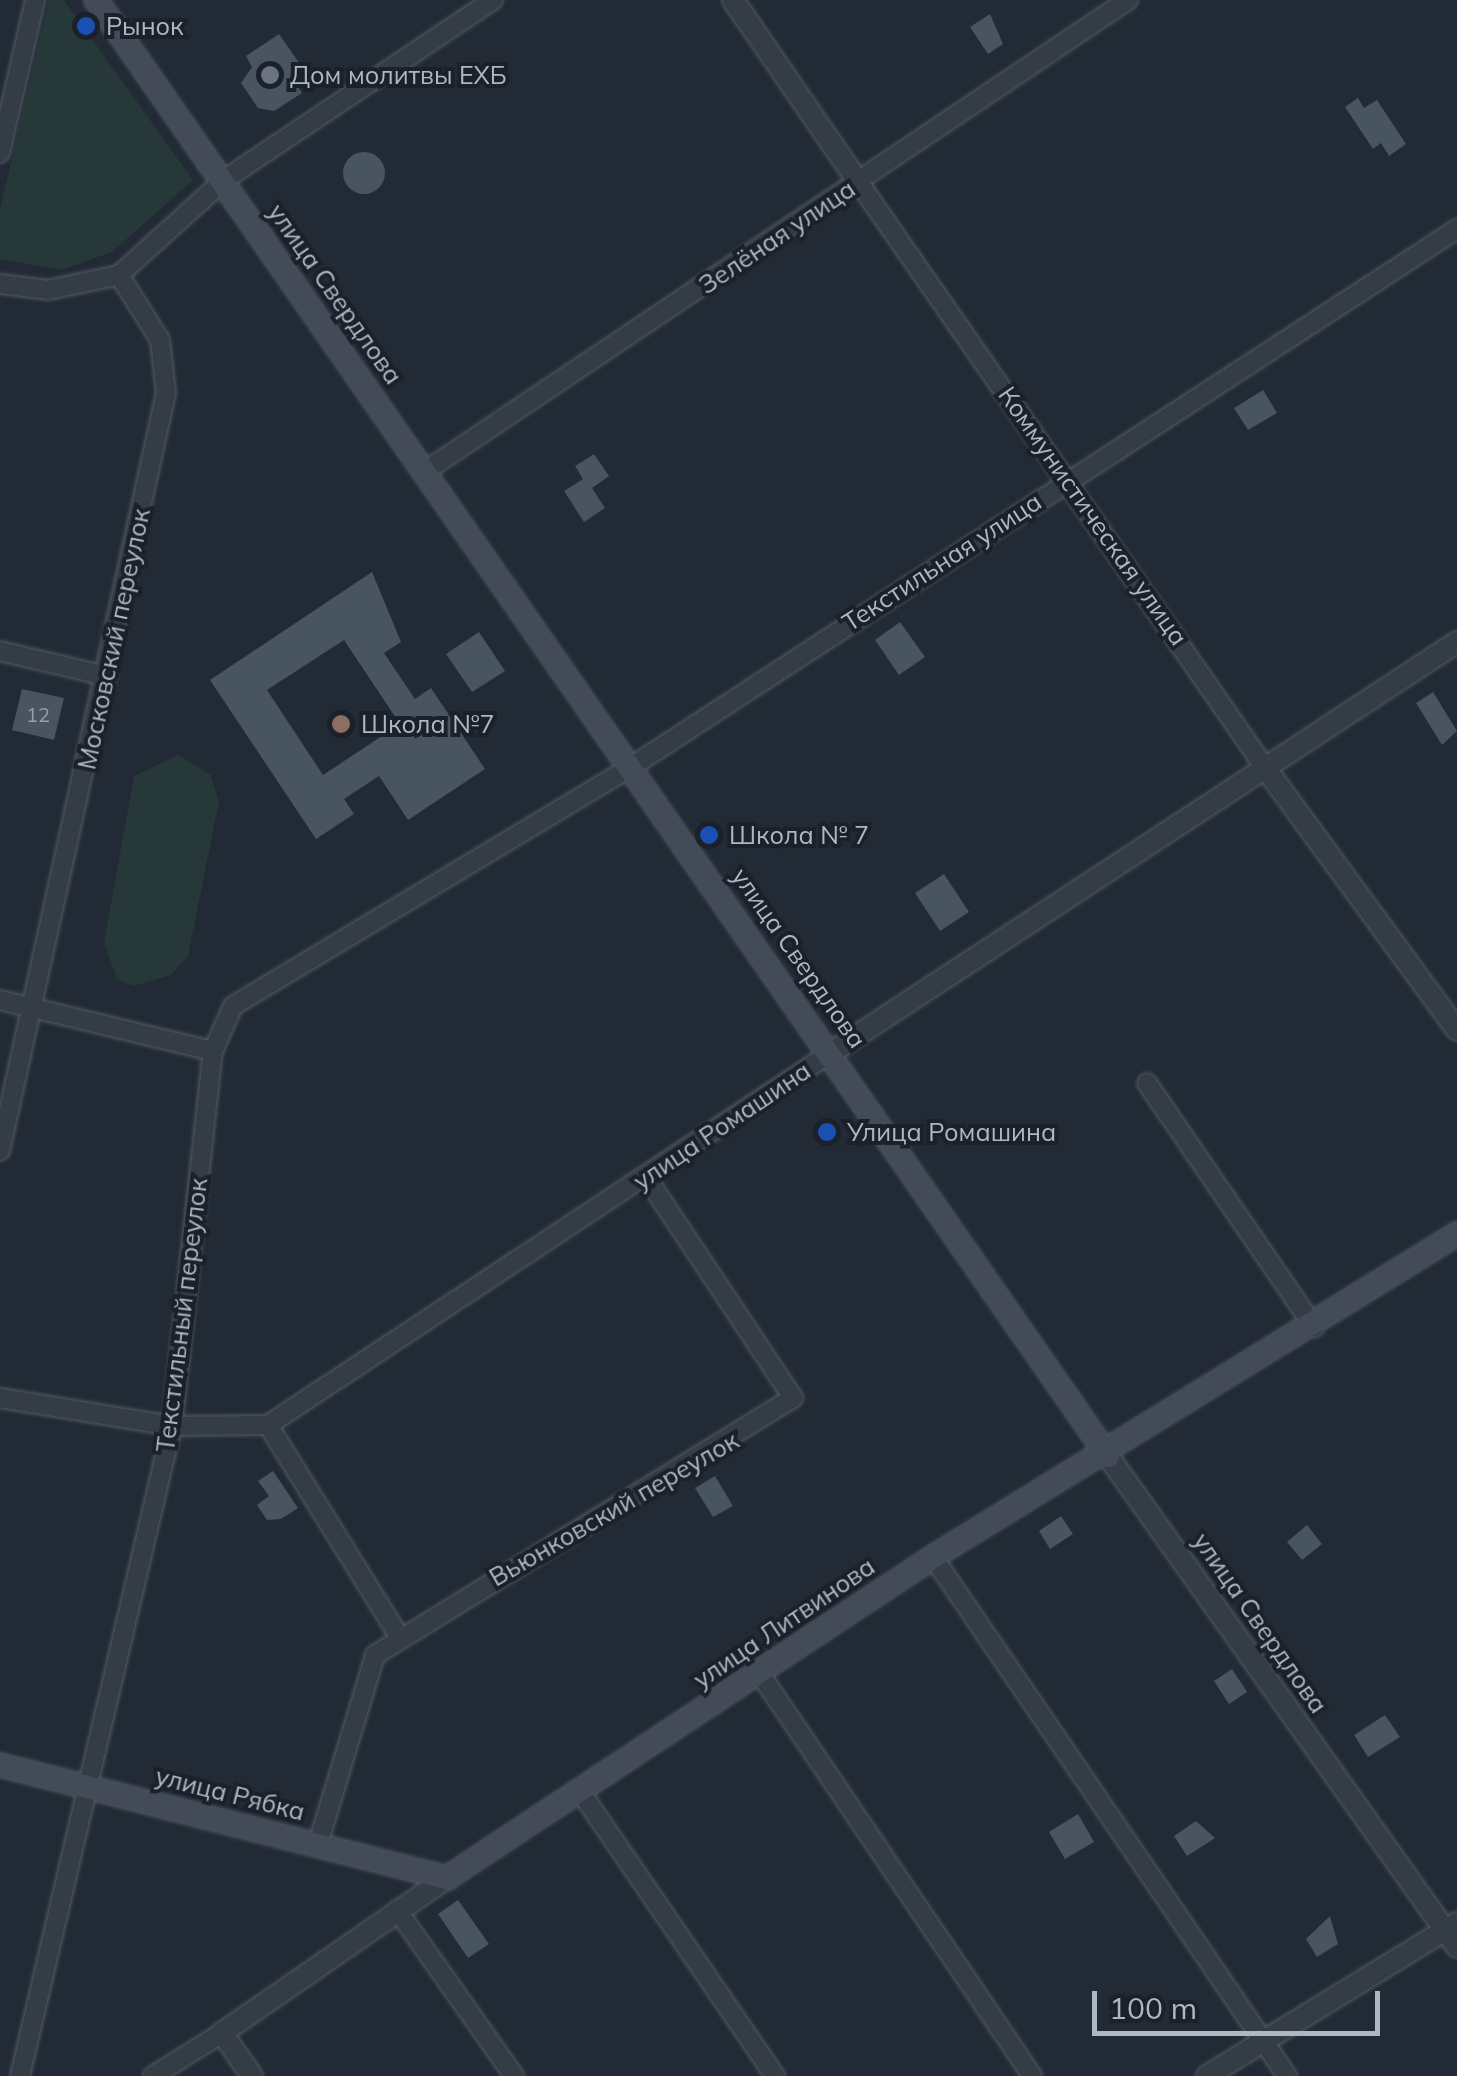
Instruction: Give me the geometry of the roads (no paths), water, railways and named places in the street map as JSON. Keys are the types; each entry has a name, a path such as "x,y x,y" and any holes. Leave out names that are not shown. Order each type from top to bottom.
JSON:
{"main road":[{"name":"улица Свердлова","path":"96,0 832,1052 1108,1456"},
{"name":"улица Литвинова","path":"446,1878 582,1794 933,1557 1108,1456 1457,1234"},
{"name":"улица Рябка","path":"0,1765 446,1878"}],"street":[{"path":"0,153 36,0"},
{"path":"0,284 48,290 118,275 224,180 493,0"},
{"name":"Коммунистическая улица","path":"733,0 1070,478 1266,769 1457,1030"},
{"name":"Зелёная улица","path":"424,472 1128,0"},
{"name":"Текстильная улица","path":"630,768 1457,229"},
{"name":"Московский переулок","path":"0,1150 166,394 160,340 118,275"},
{"name":"улица Ромашина","path":"268,1426 1457,642"},
{"path":"0,651 106,676"},
{"name":"Текстильный переулок","path":"20,2076 172,1426 213,1051 233,1006 630,768"},
{"path":"0,1000 213,1051"},
{"path":"1147,1083 1314,1327"},
{"name":"Вьюнковский переулок","path":"318,1844 363,1680 398,1635 793,1398 646,1177"},
{"path":"0,1398 172,1426 268,1426 398,1635"},
{"name":"улица Свердлова","path":"1108,1456 1453,1933"},
{"path":"933,1557 1288,2076"},
{"path":"758,1672 1032,2076"},
{"path":"582,1794 775,2076"},
{"name":"улица Литвинова","path":"152,2076 446,1878"},
{"path":"397,1910 514,2076"},
{"path":"1207,2076 1453,1933"},
{"path":"222,2032 252,2076"}],"place":[{"name":"Рынок","path":"86,26"},
{"name":"Дом молитвы ЕХБ","path":"270,75"},
{"name":"Школа №7","path":"341,724"},
{"name":"Школа № 7","path":"709,835"},
{"name":"Улица Ромашина","path":"827,1132"}]}
